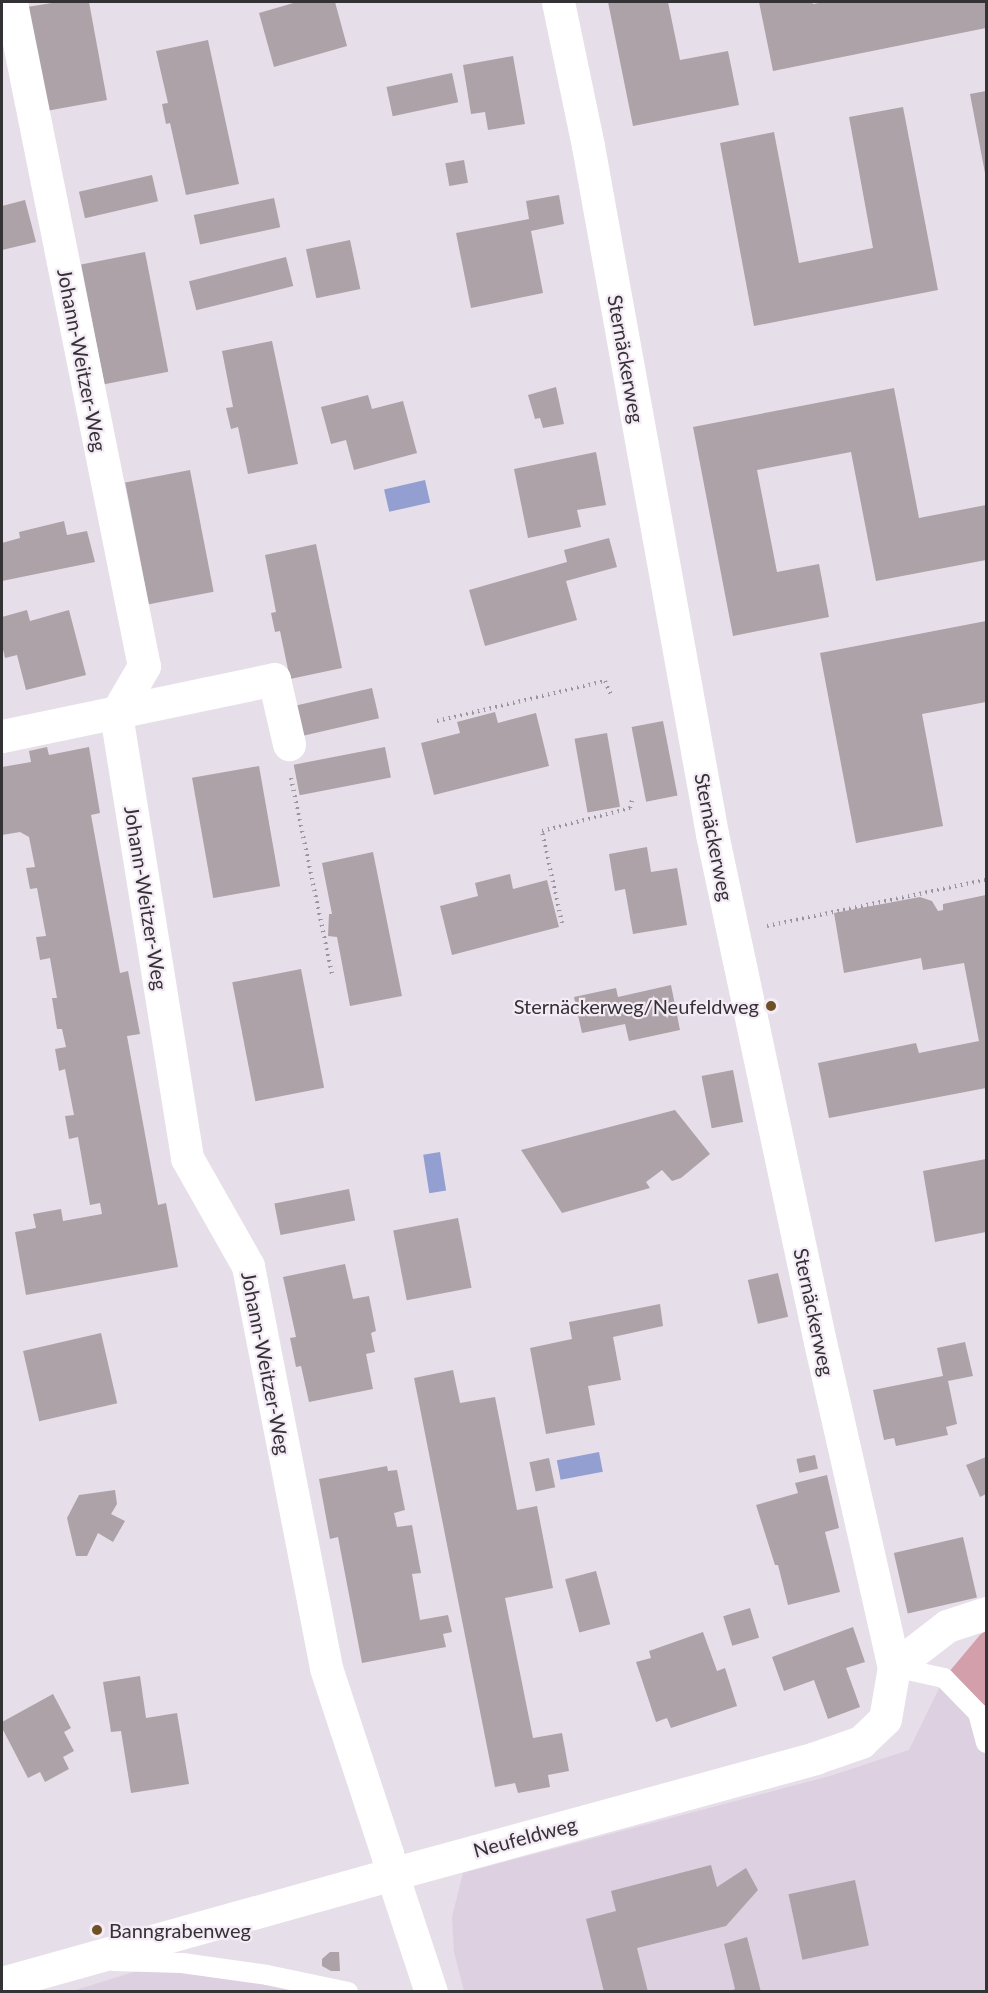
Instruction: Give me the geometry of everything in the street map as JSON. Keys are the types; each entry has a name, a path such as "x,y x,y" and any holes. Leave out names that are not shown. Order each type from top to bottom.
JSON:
{"street":[{"name":"Johann-Weitzer-Weg","path":"7,2 12,8 144,666 116,714 188,1158 248,1266 326,1668 387,1853 392,1875"},
{"name":"Sternäckerweg","path":"558,2 588,146 710,823 820,1342 894,1667"},
{"path":"2,736 116,714 274,679 289,744"},
{"path":"894,1667 947,1626 987,1613"},
{"name":"Neufeldweg","path":"2,1983 815,1758 861,1742 885,1719 894,1667"},
{"path":"392,1875 430,1992"}],"lane":[{"path":"894,1667 944,1678 978,1713 987,1743"},
{"path":"82,1960 182,1963 267,1975 348,1992"}],"path":[{"path":"437,722 605,681 611,695"},
{"path":"289,744 287,756 332,974"},
{"path":"562,923 542,831 630,808 632,800"},
{"path":"734,933 987,880"}],"shaded area":[{"path":"986,1631 986,1991 464,1991 454,1952 452,1917 463,1873 830,1776 909,1750 944,1678 980,1635"},
{"path":"986,1631 986,1743 944,1678 980,1635"},
{"path":"163,1963 348,1992 69,1992"}],"water":[{"path":"425,480 430,502 389,512 384,489"},
{"path":"440,1152 446,1191 429,1193 423,1155"},
{"path":"599,1452 603,1472 561,1480 557,1460"}],"building":[{"path":"58,2 89,2 107,100 46,111 27,7"},
{"path":"297,2 335,2 347,46 274,67 259,13"},
{"path":"608,2 668,2 680,60 728,51 739,105 633,126"},
{"path":"759,2 812,2 813,4 825,2 986,2 986,28 773,71"},
{"path":"208,40 239,184 186,195 170,123 166,124 162,104 168,103 156,51"},
{"path":"513,56 525,124 488,130 485,112 471,114 463,65"},
{"path":"452,73 458,102 393,116 386,87"},
{"path":"986,91 986,173 985,173 970,94"},
{"path":"903,107 938,290 754,326 720,143 774,132 799,263 873,248 849,117"},
{"path":"464,160 468,183 449,186 445,163"},
{"path":"152,175 158,201 85,218 79,192"},
{"path":"559,195 564,224 531,231 543,293 471,308 456,233 529,219 526,201"},
{"path":"274,198 280,227 200,244 194,215"},
{"path":"25,200 36,242 2,250 2,206"},
{"path":"350,240 360,289 316,298 306,249"},
{"path":"145,252 168,372 104,384 81,264"},
{"path":"286,257 293,286 196,310 189,281"},
{"path":"272,341 298,464 248,474 238,427 231,429 226,408 233,407 222,351"},
{"path":"556,387 564,424 543,428 540,418 535,419 528,395"},
{"path":"894,388 919,518 986,505 986,560 876,581 851,452 757,470 777,572 819,564 829,617 733,636 693,427"},
{"path":"368,395 372,409 403,401 417,453 354,470 346,440 331,444 321,407"},
{"path":"596,452 606,505 577,510 581,527 528,538 514,469"},
{"path":"190,470 214,592 149,604 125,483"},
{"path":"64,521 67,535 87,531 95,562 2,581 2,543 20,538 19,532"},
{"path":"609,538 617,567 566,581 577,620 485,646 469,590 567,562 564,550"},
{"path":"316,544 342,668 290,679 280,631 275,632 271,613 276,612 265,555"},
{"path":"27,610 30,621 69,610 86,675 26,690 17,655 5,658 2,645 2,617"},
{"path":"986,621 986,702 922,714 943,826 856,843 820,653"},
{"path":"372,688 379,718 301,736 294,706"},
{"path":"495,712 498,723 536,713 549,766 434,795 421,743 460,733 457,722"},
{"path":"663,721 678,796 646,802 632,727"},
{"path":"607,733 620,807 588,813 575,739"},
{"path":"47,747 49,755 89,747 100,813 91,815 120,973 128,971 140,1034 127,1036 158,1205 166,1203 178,1267 26,1295 15,1232 36,1228 33,1214 61,1209 63,1221 102,1214 100,1203 90,1205 78,1137 69,1139 65,1116 74,1115 65,1069 59,1071 55,1049 66,1047 62,1029 57,1029 52,998 57,998 50,958 40,960 36,937 46,936 37,888 30,889 26,868 35,867 29,837 20,832 2,835 2,767 31,762 29,751"},
{"path":"385,747 391,777 300,795 294,765"},
{"path":"259,766 280,886 213,898 192,778"},
{"path":"647,847 651,872 677,868 687,925 633,934 625,889 615,891 609,854"},
{"path":"373,852 402,996 350,1006 337,937 328,936 329,914 332,914 322,863"},
{"path":"510,874 513,889 547,880 559,927 452,955 440,906 478,896 475,883"},
{"path":"986,895 986,1088 829,1118 818,1063 916,1043 919,1053 979,1041 964,963 923,970 921,958 844,973 834,913 920,897 932,901 938,911 943,910 943,904"},
{"path":"301,969 324,1088 255,1101 232,982"},
{"path":"671,985 680,1030 629,1041 625,1024 582,1033 574,997 616,988 618,997"},
{"path":"733,1070 743,1122 712,1128 702,1076"},
{"path":"675,1110 710,1154 681,1178 672,1181 662,1170 646,1182 650,1188 562,1213 521,1150"},
{"path":"986,1159 986,1232 935,1242 923,1171"},
{"path":"349,1189 355,1220 281,1235 274,1204"},
{"path":"458,1218 472,1288 407,1300 393,1231"},
{"path":"345,1264 353,1299 369,1296 376,1331 371,1333 375,1352 366,1354 373,1389 309,1402 301,1366 296,1367 290,1338 296,1337 283,1277"},
{"path":"778,1273 788,1317 758,1324 748,1280"},
{"path":"660,1304 663,1326 613,1337 621,1380 588,1386 595,1425 546,1434 530,1348 572,1339 569,1322"},
{"path":"101,1333 117,1403 39,1421 23,1351"},
{"path":"965,1342 973,1376 948,1381 957,1424 946,1427 948,1435 896,1446 894,1438 884,1440 873,1390 943,1376 937,1348"},
{"path":"453,1370 460,1403 495,1397 517,1510 537,1506 553,1588 505,1598 533,1738 562,1733 569,1771 548,1775 550,1787 518,1793 515,1783 495,1787 414,1378"},
{"path":"815,1455 818,1469 799,1473 796,1459"},
{"path":"986,1457 986,1494 980,1497 966,1465"},
{"path":"549,1458 555,1487 536,1492 529,1462"},
{"path":"387,1466 388,1471 397,1470 405,1510 394,1513 397,1527 412,1525 421,1573 412,1574 420,1620 448,1615 452,1632 443,1634 446,1647 362,1663 338,1537 330,1539 319,1479"},
{"path":"827,1475 839,1528 825,1532 840,1592 788,1605 778,1565 775,1565 756,1505 798,1493 795,1483"},
{"path":"115,1490 117,1504 111,1514 125,1521 113,1542 98,1533 87,1556 76,1556 67,1518 79,1495"},
{"path":"963,1537 977,1597 908,1613 894,1553"},
{"path":"596,1571 610,1624 579,1632 565,1579"},
{"path":"750,1608 759,1638 732,1646 723,1616"},
{"path":"853,1627 865,1662 846,1668 860,1707 828,1719 814,1680 784,1691 772,1657"},
{"path":"703,1632 717,1671 725,1668 737,1706 671,1728 667,1718 656,1722 636,1662 651,1658 649,1651"},
{"path":"140,1676 146,1718 177,1713 189,1784 131,1793 121,1731 111,1732 103,1682"},
{"path":"53,1694 71,1728 64,1732 74,1751 63,1757 69,1769 45,1782 40,1772 28,1778 2,1728 2,1722"},
{"path":"711,1865 717,1887 746,1868 758,1890 726,1926 637,1948 648,1992 604,1992 586,1919 616,1911 611,1891"},
{"path":"855,1880 869,1946 802,1960 788,1894"},
{"path":"747,1937 761,1992 728,1992 735,1989 724,1944"},
{"path":"330,1952 339,1952 340,1971 331,1971 322,1966 322,1959"}],"place":[{"name":"Sternäckerweg/Neufeldweg","path":"771,1006"},
{"name":"Banngrabenweg","path":"97,1930"}]}
